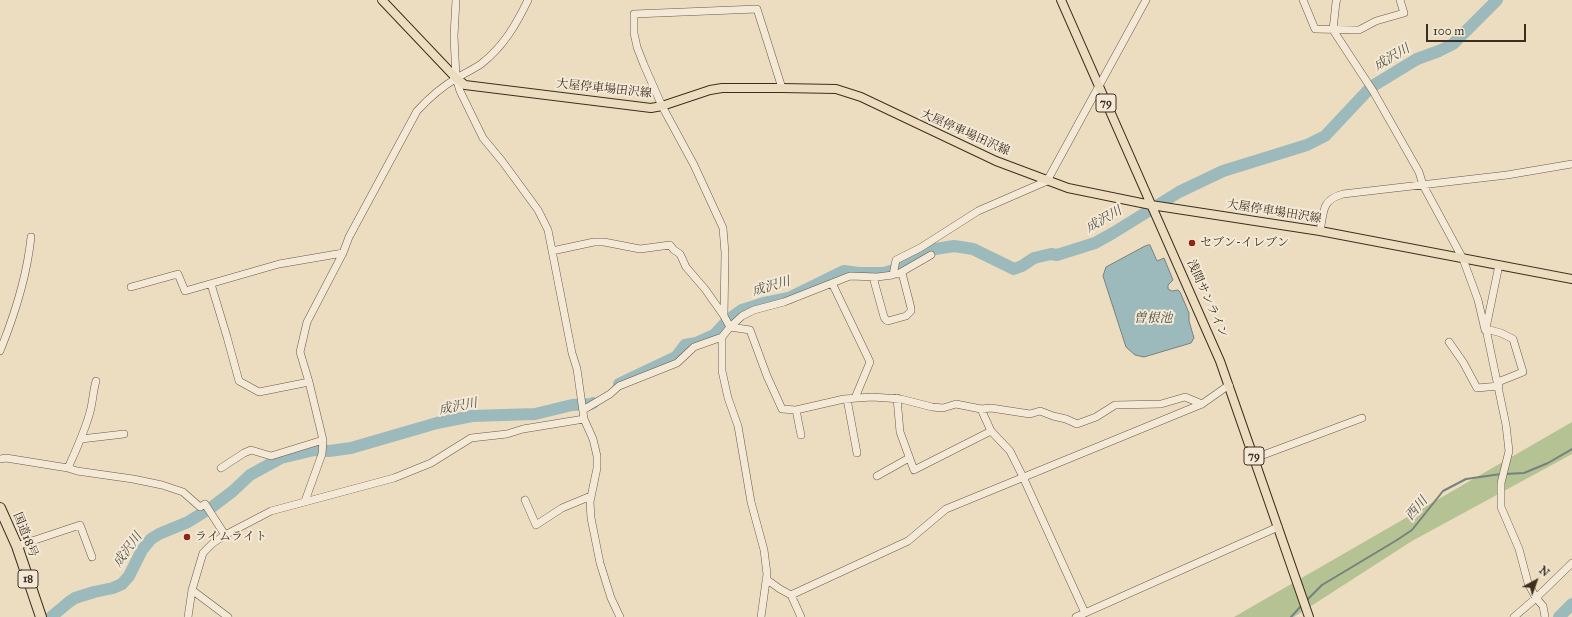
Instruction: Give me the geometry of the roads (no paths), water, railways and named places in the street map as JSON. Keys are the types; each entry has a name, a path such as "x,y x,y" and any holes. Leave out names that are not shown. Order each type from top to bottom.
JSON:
{"highway":[{"name":"国道18号","path":"0,508 17,546 40,615"}],"main road":[{"name":"大屋停車場田沢線","path":"382,0 456,78 465,85 651,108 662,106 710,90 722,88 836,89 860,97 996,161 1068,188 1153,209 1163,207 1320,232 1572,279"},
{"name":"浅間サンライン","path":"1061,0 1211,339 1229,385 1309,617"}],"street":[{"path":"456,0 454,26 456,78 460,91 483,138 538,210 548,230 572,353 577,369 584,419 593,439 597,456 598,468 590,502 591,518 600,563 620,617"},
{"path":"305,501 322,454 323,442 309,382 300,352 307,322 343,253 349,237 417,111 436,92 456,78 480,65 502,44 517,23 528,0"},
{"path":"894,274 896,260 920,248 978,211 1047,181 1146,0"},
{"path":"1303,0 1314,29 1333,30 1359,30 1376,22 1404,13 1400,0"},
{"path":"1338,0 1336,2 1333,30 1373,91 1419,172 1423,185 1463,259 1478,300 1498,384 1506,425 1509,451 1501,483 1501,507 1519,549 1528,583 1536,598 1543,606 1545,617"},
{"path":"724,316 725,253 723,228 694,165 662,106 637,48 634,33 634,14 757,9 782,88"},
{"path":"1320,232 1324,208 1328,201 1334,196 1507,175 1572,164"},
{"path":"0,351 15,313 25,275 31,237"},
{"path":"552,251 594,242 604,242 640,249 670,245 680,254 686,267 705,289 729,325 750,330 767,376 782,409 796,410 855,398 897,398 932,407 943,408 956,404 980,409 992,408 1030,414 1040,411 1077,424 1096,417 1115,404 1161,404 1185,397 1202,404"},
{"path":"131,287 178,274 185,291 279,264 343,253"},
{"path":"761,617 767,574 764,550 751,502 738,426 728,398 722,371 722,337 729,325 754,310 784,302 850,276 873,277 902,273 931,255"},
{"path":"1486,330 1499,265"},
{"path":"873,277 884,317 888,321 906,316 911,308 902,273"},
{"path":"832,283 870,362 855,398"},
{"path":"210,284 239,381 259,392 309,382"},
{"path":"1449,342 1463,362 1477,388 1498,384 1523,372 1513,339 1501,333 1486,330"},
{"path":"582,408 604,398 619,386 677,363 694,347 722,337"},
{"path":"68,468 90,410 92,391 96,381"},
{"path":"791,594 908,541 946,509 1202,404 1229,385"},
{"path":"897,398 900,432 914,470 991,431"},
{"path":"847,399 857,453"},
{"path":"980,409 991,431 1010,451 1024,477 1085,613"},
{"path":"796,410 801,435"},
{"path":"1254,458 1362,418"},
{"path":"188,617 192,590 203,553 213,543 225,535 244,527 271,511 394,478 431,463 471,438 507,434 523,429 584,419"},
{"path":"80,439 124,434"},
{"path":"221,468 251,450 271,456 323,442"},
{"path":"0,459 6,458 68,468 77,471 133,479 162,485 184,492 200,507 206,504 225,535"},
{"path":"877,476 909,458"},
{"path":"525,500 536,525 562,508 591,496"},
{"path":"17,546 80,525 92,557"},
{"path":"1076,617 1278,527"},
{"path":"1514,617 1572,563"},
{"path":"766,579 780,589 791,594 801,617"},
{"path":"192,590 228,617"}],"water":[{"name":"曽根池","path":"1150,245 1157,261 1164,258 1173,280 1168,285 1168,289 1172,291 1178,290 1180,292 1189,313 1189,321 1194,338 1191,343 1144,357 1135,355 1126,347 1103,276 1106,267 1145,246"}],"waterway":[{"name":"成沢川","path":"619,384 676,357 685,345 696,343 714,335 728,320 742,310 764,303 789,298 844,271 859,273 884,273 900,268 935,249 954,246 973,249 1014,269 1022,266 1034,258 1051,254 1057,255 1095,243 1179,192 1223,171 1307,145 1325,136 1371,87 1417,59 1453,44 1497,0"},
{"name":"成沢川","path":"51,617 75,598 113,588 122,584 129,576 142,550 151,539 159,534 188,522 212,507 233,491 250,475 281,458 314,450 329,451 351,448 437,423 472,416 535,414 572,405 593,403"},
{"name":"西川","path":"1505,474 1524,473 1548,463 1572,449"},
{"name":"西川","path":"1305,602 1322,585 1412,530 1443,491 1466,479 1501,474"},
{"path":"1559,617 1572,604"},
{"name":"西川","path":"1291,617 1302,605"}],"place":[{"name":"セブン-イレブン","path":"1192,243"},
{"name":"ライムライト","path":"187,537"}]}
